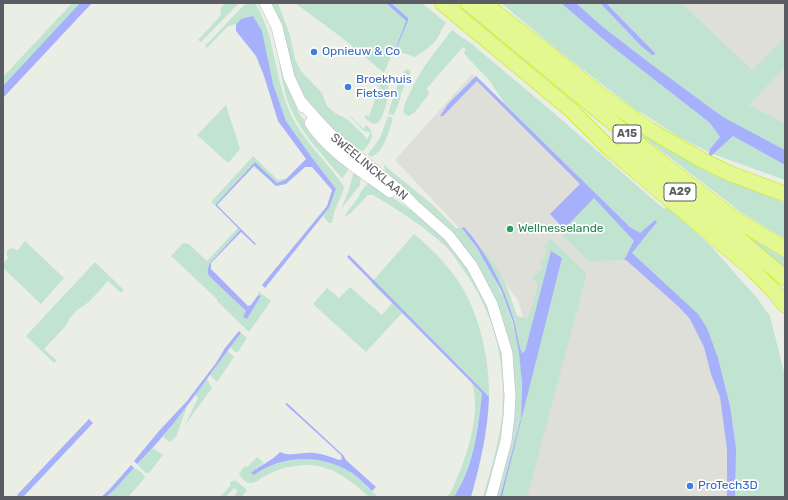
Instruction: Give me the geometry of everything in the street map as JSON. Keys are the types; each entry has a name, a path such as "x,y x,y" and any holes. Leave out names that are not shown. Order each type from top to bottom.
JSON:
{"highway":[{"name":"A29","path":"442,3 571,110 616,141 726,228 785,278"},
{"path":"476,5 660,137 731,174 785,194"},
{"name":"A15","path":"476,5 663,164 733,218 785,249"},
{"name":"A29","path":"571,110 611,150 751,268 773,290 785,305"}],"main road":[{"name":"SWEELINCKLAAN","path":"265,3 277,27 290,77 301,102 304,114 314,128 334,150 397,197 414,205 449,236 472,266 492,304 507,353 509,375 509,416 506,441 491,497"}],"shaded area":[{"path":"606,3 785,3 785,127 754,110"},
{"path":"472,74 728,327 746,497 516,497 541,378 518,300 482,252 395,160"}],"green space":[{"path":"72,3 80,3 3,86 3,77"},
{"path":"225,3 239,3 201,42 198,40 221,15 220,9"},
{"path":"246,3 255,3 262,15 271,41 283,95 293,119 306,139 343,185 344,189 335,210 332,223 329,223 323,216 329,208 336,189 286,121 273,84 241,19 236,24 228,26 207,48 205,46"},
{"path":"259,3 262,3 266,10 274,36 267,19"},
{"path":"270,3 278,3 290,35 295,59 301,71 322,93 327,106 335,113 347,119 364,135 366,139 370,134 369,132 364,131 349,116 364,129 366,125 371,132 372,138 363,151 361,150 357,154 315,114 307,103 294,76"},
{"path":"295,3 386,3 406,21 396,46 397,47 408,21 407,18 391,3 422,3 446,23 434,42 415,57 394,50 384,73 341,37"},
{"path":"501,3 561,3 610,45 710,123 720,137 708,152 679,137 637,111 556,49"},
{"path":"576,3 600,3 641,46 655,53 606,3 681,3 752,70 785,37 785,67 749,105 785,124 785,150 723,117 603,27"},
{"path":"452,30 473,45 664,209 667,207 709,244 757,298 770,316 785,376 785,497 735,497 736,448 730,406 718,358 707,328 698,314 632,253 655,224 655,220 640,233 630,227 505,104 489,80 466,56 464,53 466,49 463,47 427,88 429,94 415,112 409,116 404,113 405,104 418,77 428,61"},
{"path":"274,36 298,112 307,124 350,167 343,178 304,132 292,112 284,89"},
{"path":"408,69 411,72 401,93 394,115 388,114 397,86 404,71"},
{"path":"382,82 388,86 388,98 382,117 375,124 368,121 364,115 369,116 380,86 376,85"},
{"path":"226,105 240,149 228,163 197,135"},
{"path":"388,116 393,118 386,140 380,150 371,157 368,154 380,138"},
{"path":"632,123 657,141 656,143 711,174 785,203 785,239 742,213 629,126"},
{"path":"733,136 785,165 785,180 713,154"},
{"path":"253,156 278,180 288,178 285,181 277,183 255,162 215,205 211,202"},
{"path":"384,165 433,205 456,228 462,228 467,234 482,256 494,278 512,320 521,366 521,417 500,497 495,497 514,381 482,274 385,175"},
{"path":"356,171 361,174 360,185 341,209 349,190 353,174"},
{"path":"371,182 437,229 464,260 493,317 506,371 504,425 487,497 483,497 499,437 503,397 500,358 490,320 473,285 454,257 445,246 420,225 373,195 368,195 350,214 345,215 360,195 359,194 367,184"},
{"path":"594,198 634,241 624,260 589,261 563,236 564,229"},
{"path":"238,228 240,230 210,263 209,276 246,311 246,319 261,297 258,295 258,291 271,301 249,332 217,301 217,299 171,256 183,243 189,244 207,261"},
{"path":"414,234 442,260 464,291 482,337 488,369 489,401 482,394 474,447 461,485 454,497 446,497 451,492 462,467 470,439 475,410 475,396 472,383 402,313 366,352 313,304 327,288 339,298 350,287 382,315 392,303 371,283"},
{"path":"749,237 785,258 785,270 748,239"},
{"path":"551,239 586,273 586,277 527,497 502,497 562,258 551,251 525,351 521,353 514,319 507,299 493,271 476,244 489,258 501,275 517,316 528,319 538,284 532,278 543,267 539,263 545,257 547,250 544,247"},
{"path":"25,241 64,278 41,304 3,268 3,264 7,259 9,260 7,251 10,248 18,250"},
{"path":"95,262 124,290 121,293 108,281 89,302 77,310 65,327 44,349 57,361 54,363 26,336"},
{"path":"241,333 247,338 238,352 235,352 230,347"},
{"path":"227,350 234,357 217,382 210,375"},
{"path":"207,379 212,388 185,425 198,398 195,394"},
{"path":"185,408 186,409 176,437 170,442 163,437"},
{"path":"153,448 163,455 149,473 146,473 137,464"},
{"path":"257,457 264,463 256,468 254,475 265,469 290,461 304,459 329,462 342,467 360,479 378,497 369,497 340,474 314,465 286,467 255,482 246,482 239,473 245,466 247,467"},
{"path":"134,468 142,473 145,478 128,497 106,497 114,490"},
{"path":"235,480 247,491 241,497 233,497 238,491 234,488 226,497 220,497 230,486 230,482"}],"water":[{"path":"80,3 92,3 3,98 3,86"},
{"path":"386,3 391,3 408,18 397,47 406,21"},
{"path":"561,3 576,3 603,27 723,117 785,150 785,165 733,136 710,157 708,156 710,149 720,137 710,123 610,45"},
{"path":"600,3 606,3 655,53 654,55 641,46"},
{"path":"253,16 262,31 273,84 286,121 336,189 329,208 265,288 262,285 327,206 332,190 312,167 305,167 286,184 276,186 254,166 217,205 256,244 255,245 241,232 211,263 211,269 248,306 251,305 258,295 261,296 247,319 243,317 246,311 208,274 210,263 240,230 215,205 255,162 277,183 285,180 306,159 278,121 256,56 236,31 236,24 241,19"},
{"path":"476,76 630,227 640,233 655,220 657,222 632,253 698,314 707,328 718,358 730,406 736,448 735,497 727,497 727,449 720,397 711,374 704,347 690,319 679,307 626,260 624,260 634,241 594,198 564,229 550,214 580,184 477,81 443,116 440,116 448,104"},
{"path":"464,227 480,247 500,283 514,320 522,353 525,351 551,251 562,258 502,497 500,497 521,418 522,384 519,353 513,322 501,290 477,248 462,228"},
{"path":"349,255 489,397 483,448 471,497 454,497 461,485 471,460 477,434 482,393 347,257"},
{"path":"239,331 241,333 179,417 137,464 134,461 187,401"},
{"path":"287,403 376,487 372,491 352,473 328,462 315,460 290,460 265,468 254,475 251,473 280,452 292,454 314,453 339,460 342,459 341,455 285,404"},
{"path":"89,419 93,423 23,497 19,497 17,495"},
{"path":"131,465 134,468 114,490 106,497 101,497 109,490"}],"place":[{"name":"Opnieuw & Co","path":"314,52"},
{"name":"Broekhuis Fietsen","path":"348,87"},
{"name":"Wellnesselande","path":"510,229"},
{"name":"ProTech3D","path":"690,486"}]}
